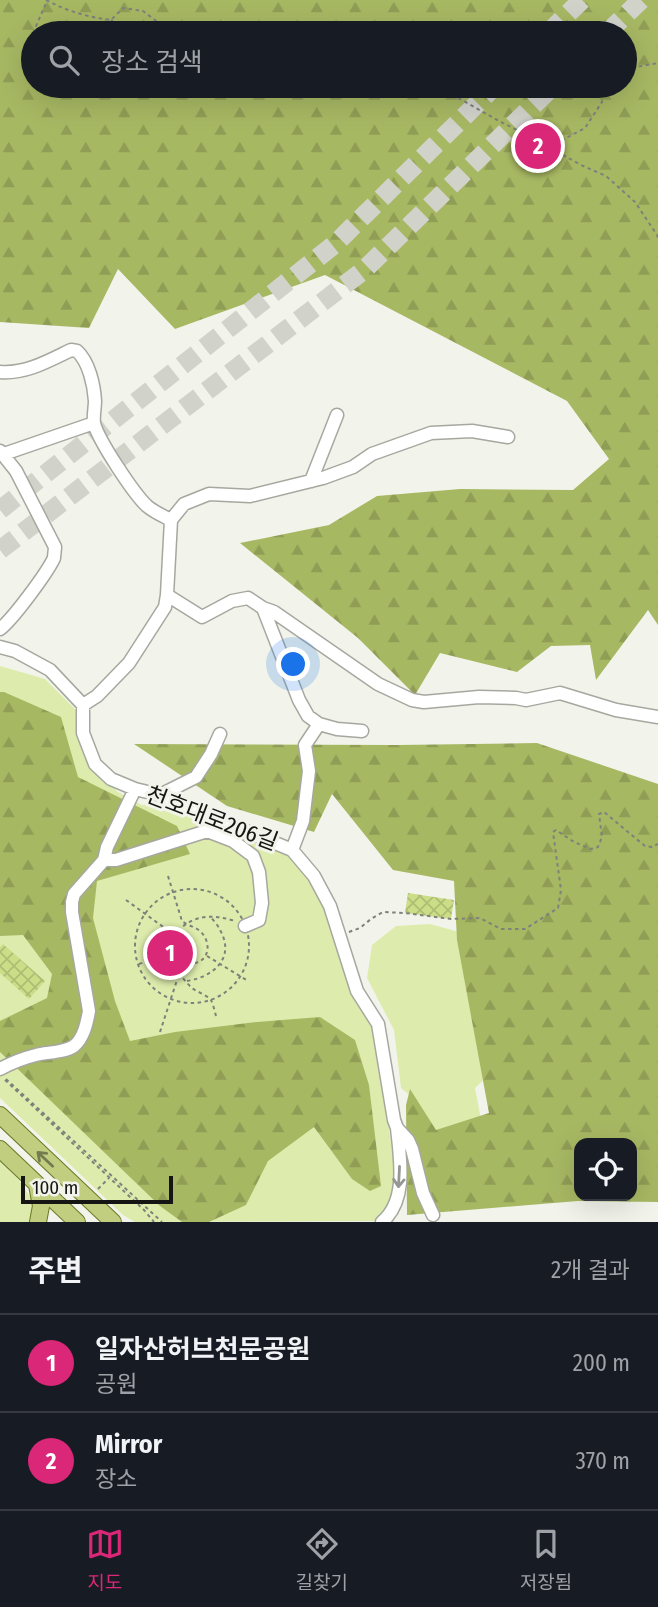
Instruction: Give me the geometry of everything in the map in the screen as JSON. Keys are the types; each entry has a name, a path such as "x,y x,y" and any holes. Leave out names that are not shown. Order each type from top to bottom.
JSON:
{"main road":[{"path":"0,1115 113,1222"},
{"path":"0,1149 77,1222"},
{"path":"37,1185 41,1206 38,1222"}],"street":[{"path":"0,372 14,373 35,367 71,350 83,356 94,401 94,423 101,441 137,495 149,508 171,520"},
{"path":"311,481 337,415"},
{"path":"0,629 45,572 54,557 55,547 16,471 2,452 94,423"},
{"path":"83,705 97,696 129,663 165,607 171,520 184,505 209,495 250,496 311,481 353,467 372,454 431,433 472,432 508,437"},
{"path":"167,595 202,617 232,601 248,598 274,612 378,684 412,700 424,702 479,697 526,700 560,693 617,710 658,717"},
{"path":"263,608 299,700 308,716 319,724 362,731"},
{"path":"0,647 15,651 50,670 83,705 83,733 95,764 111,779 135,789"},
{"path":"292,850 305,808 309,771 304,745 319,724"},
{"path":"160,795 196,777 220,734"},
{"name":"천호대로206길","path":"0,1073 34,1056 74,1046 86,1026 89,1011 72,912 74,894 104,860 107,847 135,789 160,795 292,850 314,876 330,906 357,992 378,1024 394,1120 412,1149 423,1193 433,1215"},
{"path":"104,860 117,860 207,831 233,841 253,856 259,872 262,903 259,920 245,926"},
{"path":"382,1222 396,1203 400,1182 397,1128"}],"path":[{"path":"38,21 47,0 64,10 91,17 111,20 123,8 143,11 156,21"},
{"path":"637,67 658,63"},
{"path":"457,98 606,176 635,202 658,238"},
{"path":"548,147 584,128 602,103 602,98"},
{"path":"340,936 360,928 383,912 451,919 480,918 501,929 525,929 558,908 561,890 553,832 556,830 592,849 598,847 602,837 599,814 604,812 645,846 658,845"},
{"path":"168,876 182,921 203,934 208,950 203,960 195,963 172,960"},
{"path":"190,889 207,891 223,899 236,911 245,926 248,939 246,964 232,986 210,1000 190,1003 171,999 151,985 138,965 135,939 139,926 153,905 173,892 190,889"},
{"path":"126,900 174,935"},
{"path":"216,1016 210,1000 193,989 179,974 170,953 171,942 185,924 196,919 210,916 245,926"},
{"path":"186,981 205,977 221,964 225,942 210,916"},
{"path":"138,965 170,953"},
{"path":"206,956 248,981"},
{"path":"160,1032 179,974"},
{"path":"0,1073 162,1222"},
{"path":"145,1208 154,1222"}],"green space":[{"path":"0,0 658,0 658,625 648,610 596,680 590,645 551,646 517,672 440,653 415,695 358,638 240,543 329,525 377,496 460,489 573,490 609,459 567,401 325,275 175,329 118,269 89,328 0,322"},
{"path":"0,666 45,679 76,710 78,735 88,763 118,792 142,805 160,802 289,854 310,881 326,910 375,1028 396,1180 391,1205 376,1221 135,1222 123,1215 0,1098"},
{"path":"0,692 61,717 78,777 177,826 190,854 97,881 93,918 115,1001 130,1041 175,1032 320,1017 355,1040 369,1085 381,1186 370,1191 352,1179 314,1127 268,1161 246,1205 209,1222 182,1222 160,1206 0,1052 0,1021 47,998 52,974 23,935 0,936"},
{"path":"537,743 658,784 658,1202 578,1201 407,1215 406,1105 410,1089 436,1130 489,1113 457,940 454,881 393,870 332,794 314,832 227,806 134,744"},
{"path":"430,924 459,932 490,1074 475,1088 483,1130 429,1140 419,1103 401,1088 394,1030 367,978 372,945 396,926"},
{"path":"0,1162 19,1180 35,1204 31,1222 0,1222"}],"building":[{"path":"408,893 454,900 451,919 405,913"},
{"path":"3,944 45,981 29,999 0,973 0,947"}],"tunnel":[{"path":"560,21 582,0"},
{"path":"619,21 641,0"},
{"path":"0,510 335,244 483,98"},
{"path":"0,550 364,270 541,98"}],"place":[{"name":"Mirror","path":"538,146"},
{"name":"일자산허브천문공원","path":"170,953"}]}
